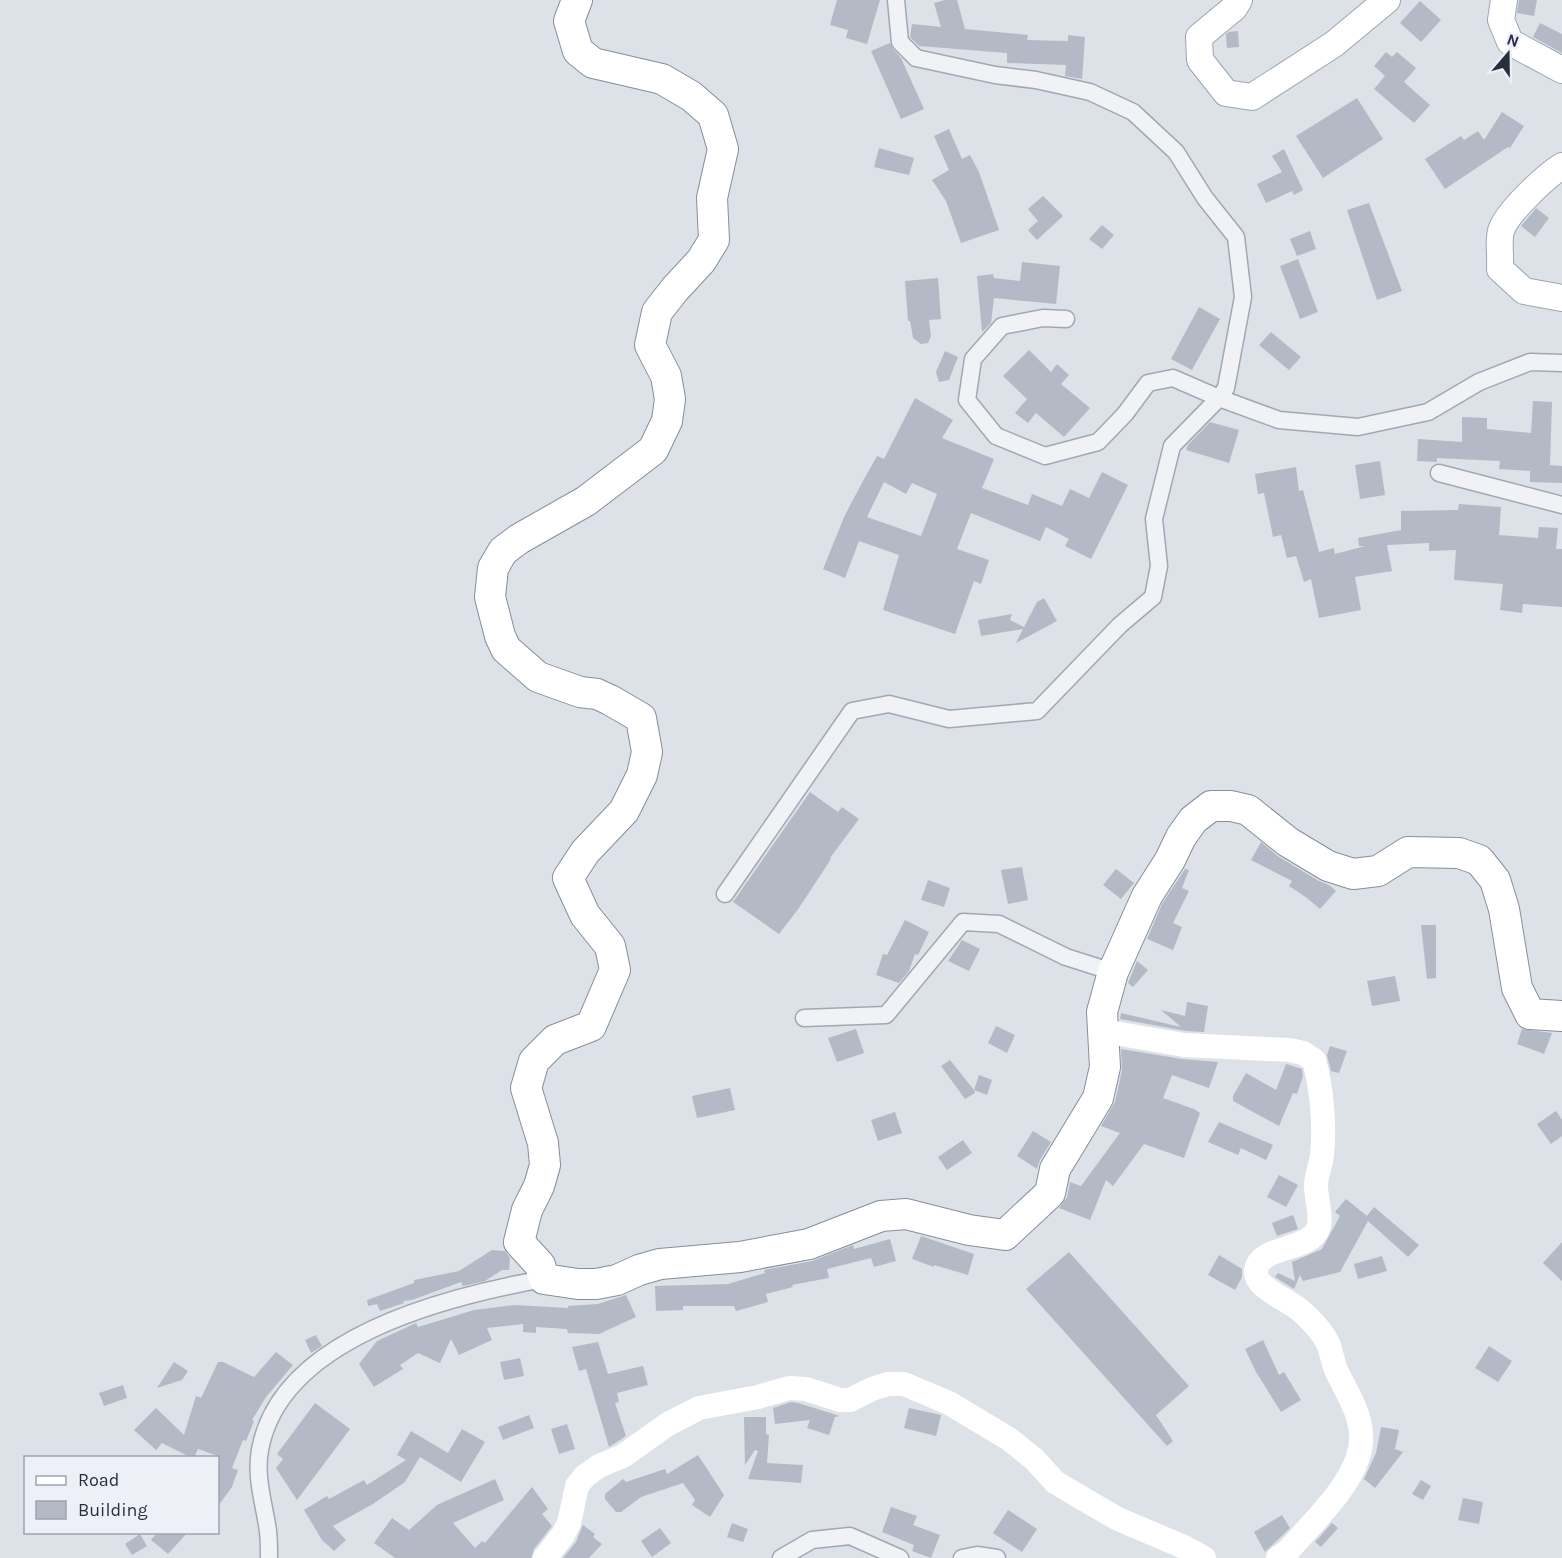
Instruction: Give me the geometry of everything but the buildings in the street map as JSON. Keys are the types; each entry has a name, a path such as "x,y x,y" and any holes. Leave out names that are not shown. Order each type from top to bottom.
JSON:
{"highway":[{"path":"577,0 569,21 578,51 593,63 662,79 691,96 713,115 723,149 712,198 714,240 701,261 657,312 650,345 666,376 670,399 667,421 653,450 586,501 519,539 503,551 493,568 490,597 500,636 506,649 538,677 580,692 597,694 641,718 647,752 642,775 624,811 585,852 568,878 585,915 610,946 615,970 591,1026 555,1040 534,1061 526,1088 543,1143 545,1165 539,1186 527,1210 519,1242 540,1265 544,1279 596,1284 617,1280 660,1264 740,1257 809,1244 881,1215 906,1214 969,1230 1005,1235 1050,1193 1055,1169 1098,1098 1105,1067 1102,1012 1113,972 1147,896 1193,820 1211,806 1231,806 1248,810 1288,843 1328,866 1353,874 1378,871 1408,852 1459,853 1479,860 1495,880 1501,900 1509,932 1516,988 1530,1014 1562,1016"}],"main road":[{"path":"1239,0 1234,8 1199,37 1200,60 1226,93 1252,97 1334,44 1387,0"},
{"path":"1504,0 1501,20 1510,42 1562,69"},
{"path":"1562,166 1520,202 1501,230 1500,269 1524,291 1562,298"}],"street":[{"path":"725,894 852,711 889,704 949,719 1037,711 1120,625 1153,597 1159,566 1154,519 1172,446 1226,388 1243,297 1236,237 1206,198 1176,152 1133,112 1090,92 916,58 900,42 896,0"},
{"path":"1066,319 1043,318 1002,327 973,359 967,400 996,436 1045,456 1098,442 1125,414 1148,383 1173,378 1279,420 1358,428 1428,412 1479,382 1530,362 1562,363"},
{"path":"1439,473 1562,505"},
{"path":"804,1018 886,1015 963,922 999,924 1066,957 1113,972"},
{"path":"1103,1030 1185,1045 1290,1050 1303,1053 1314,1060 1322,1116 1322,1156 1316,1184 1320,1220 1317,1232 1308,1242 1260,1260 1256,1268 1256,1276 1258,1282 1267,1289 1298,1308 1328,1343 1335,1369 1355,1406 1362,1438 1359,1456 1338,1492 1288,1551 1278,1558"},
{"path":"269,1558 268,1533 258,1477 260,1449 273,1410 300,1378 325,1358 388,1321 460,1296 544,1279"},
{"path":"545,1558 563,1535 569,1523 577,1486 585,1476 599,1466 623,1456 668,1424 699,1408 758,1397 789,1388 806,1389 840,1400 850,1400 888,1384 904,1384 950,1403 1009,1439 1034,1459 1055,1482 1118,1519 1204,1558"},
{"path":"780,1558 812,1540 850,1536 900,1558"},
{"path":"962,1558 976,1556 997,1558"}]}
